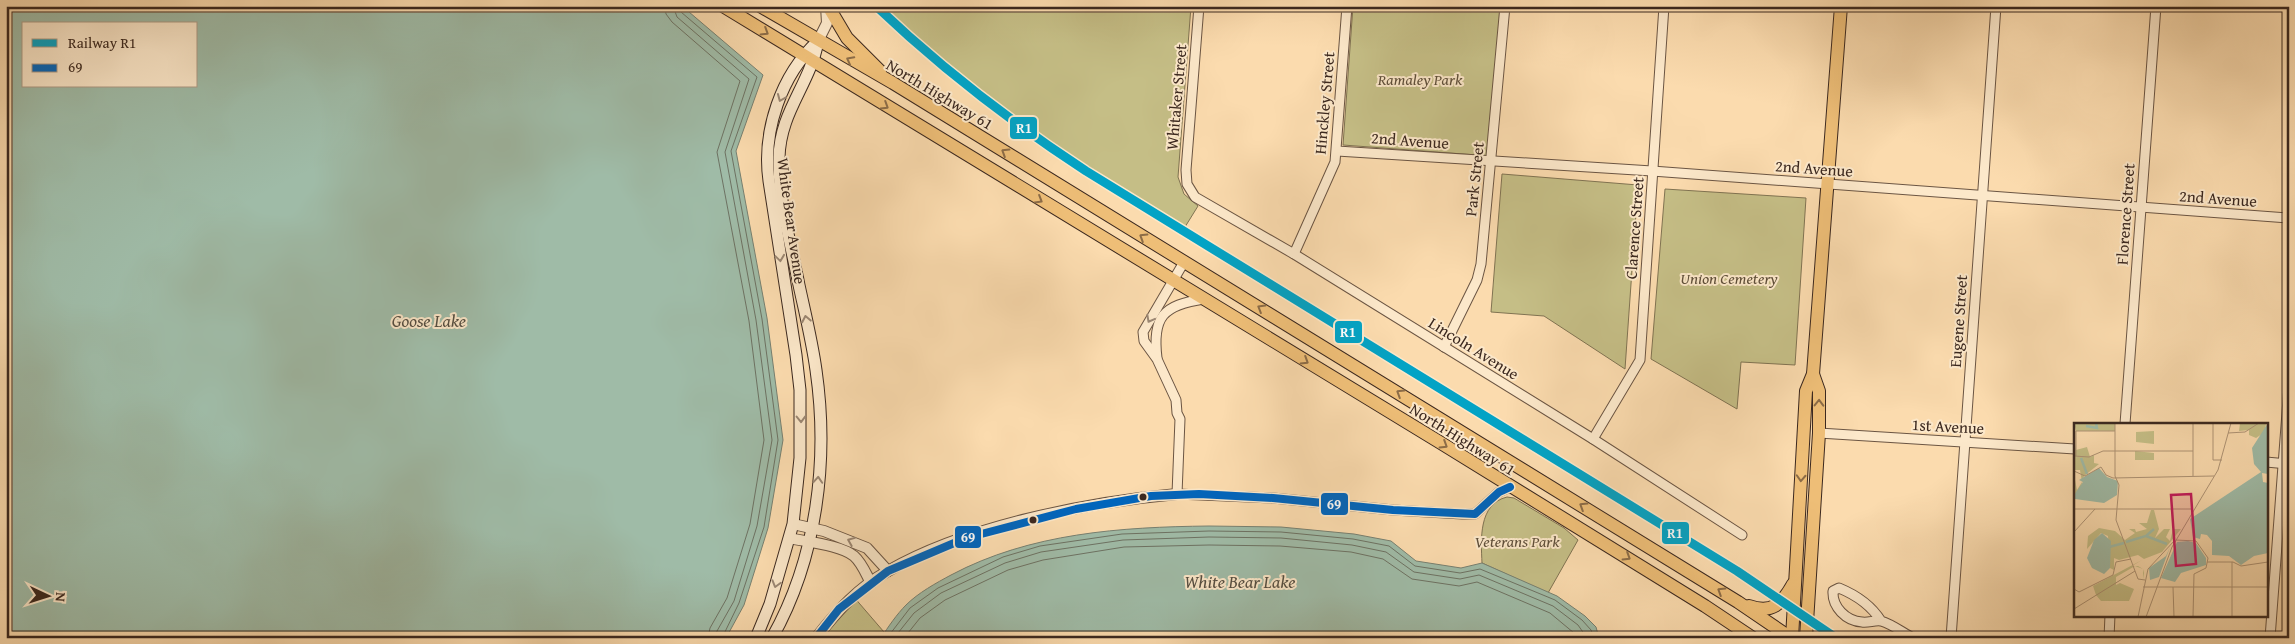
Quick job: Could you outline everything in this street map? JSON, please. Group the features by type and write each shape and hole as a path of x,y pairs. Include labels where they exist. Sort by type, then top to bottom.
{"main road":[{"name":"North Highway 61","path":"723,6 1698,601 1753,638"},
{"name":"North Highway 61","path":"760,6 893,83 1738,602 1792,638"},
{"path":"827,6 846,38 893,83"},
{"path":"1792,638 1806,391 1814,374 1841,6"},
{"name":"White Bear Avenue","path":"756,638 770,604 793,524 800,458 800,390 769,181 767,153 769,132 775,111 803,55 818,41"},
{"name":"White Bear Avenue","path":"772,638 799,575 809,542 813,528 818,483 820,418 816,370 790,239 779,158 786,118 814,62 818,41"},
{"path":"1806,638 1819,433 1820,391 1814,374"},
{"path":"1738,602 1757,608 1774,608 1783,601 1795,578"}],"street":[{"path":"818,41 828,24 827,6"},
{"name":"Whitaker Street","path":"1190,189 1186,170 1199,6"},
{"name":"Hinckley Street","path":"1294,254 1335,162 1347,6"},
{"name":"Park Street","path":"1444,347 1477,280 1481,264 1505,6"},
{"name":"Clarence Street","path":"1593,439 1640,360 1664,6"},
{"name":"Eugene Street","path":"1951,638 1996,6"},
{"name":"Florence Street","path":"2125,423 2156,6"},
{"name":"2nd Avenue","path":"1337,151 1652,171 2289,218"},
{"name":"Lincoln Avenue","path":"1190,189 1199,199 1294,254 1593,439 1742,535"},
{"path":"1177,494 1180,419 1177,413 1176,400 1157,359 1144,341 1143,332 1184,262"},
{"path":"1157,359 1155,330 1160,320 1176,306 1204,299"},
{"path":"2270,638 2286,464 2289,386"},
{"name":"1st Avenue","path":"1819,433 2074,449"},
{"path":"2268,462 2286,464"},
{"path":"816,638 839,609 870,583 888,571 966,538 1004,526 1076,509 1177,494 1475,514 1499,492 1510,487"},
{"path":"793,524 813,528 867,548 888,571"},
{"path":"789,538 837,549 854,556 864,568 870,583"},
{"path":"1881,621 1874,608 1849,592 1839,588 1833,591 1832,600 1842,613 1852,620 1862,622 1881,621 1913,638"},
{"path":"2109,638 2110,616"}],"green space":[{"path":"884,6 1191,6 1178,177 1184,194 1198,206 1185,227 1066,152 1028,125 954,69"},
{"name":"Ramaley Park","path":"1353,6 1502,6 1490,156 1343,145"},
{"name":"Union Cemetery","path":"1502,174 1638,185 1625,369 1544,316 1491,312"},
{"name":"Union Cemetery","path":"1665,189 1806,198 1795,365 1741,362 1737,409 1651,359"},
{"name":"Veterans Park","path":"1507,497 1514,498 1564,528 1578,540 1548,593 1482,563 1481,544 1486,515 1498,501"},
{"path":"853,596 884,632 881,638 816,638"}],"water":[{"name":"Goose Lake","path":"6,6 682,6 763,75 736,151 767,318 783,440 768,528 744,605 726,638 6,638"},
{"name":"White Bear Lake","path":"1209,526 1281,527 1354,534 1391,541 1416,561 1461,568 1482,563 1557,596 1585,616 1596,627 1599,638 881,638 903,609 922,592 951,575 981,561 1012,550 1044,541 1077,535 1143,528"}],"rail line":[{"name":"R1","path":"876,6 951,73 1031,133 1086,171 1737,571 1836,638"}],"transit line":[{"name":"69","path":"816,638 839,609 888,571 966,538 1076,509 1151,496 1199,494 1273,498 1393,510 1475,514 1499,492 1510,487"}]}
